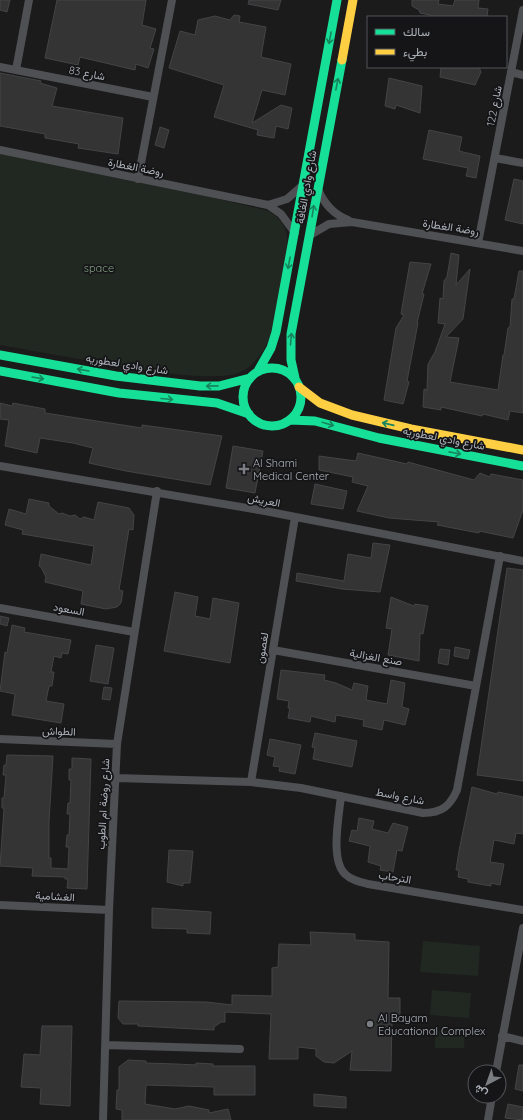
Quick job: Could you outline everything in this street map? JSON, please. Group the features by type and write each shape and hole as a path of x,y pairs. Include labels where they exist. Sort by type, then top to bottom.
{"street":[{"path":"16,70 29,0"},
{"path":"138,179 172,0"},
{"name":"شارع وادي الغافة","path":"258,371 271,348 276,332 337,0"},
{"name":"شارع وادي الغافة","path":"294,378 290,354 291,334 353,0"},
{"name":"شارع 122","path":"478,243 523,10"},
{"name":"شارع 83","path":"0,67 153,97"},
{"path":"511,72 523,75"},
{"name":"روضة الغطارة","path":"0,150 268,204 287,199 302,186"},
{"path":"495,158 523,163"},
{"name":"روضة الغطارة","path":"317,188 322,200 330,209 340,217 352,222 523,251"},
{"name":"روضة الغطارة","path":"268,204 281,214 295,233"},
{"name":"روضة الغطارة","path":"310,235 330,224 352,222"},
{"name":"شارع وادي لعطوريه","path":"0,355 116,376 200,386 219,386 250,378"},
{"path":"267,368 277,368 287,371 300,387 300,405 290,420 282,424 268,425 255,421 249,414 244,406 243,396 245,386 250,378 258,371 267,368"},
{"path":"0,371 119,393 217,404 232,407 249,414"},
{"name":"شارع وادي لعطوريه","path":"300,387 310,397 320,403 352,415 411,429 523,450"},
{"name":"شارع وادي لعطوريه","path":"290,420 315,421 379,438 523,466"},
{"name":"العريش","path":"0,466 157,491 523,560"},
{"name":"شارع روضة ام الطوب","path":"103,1120 109,910 117,744 157,491"},
{"name":"لغصون","path":"251,782 294,517"},
{"name":"شارع واسط","path":"116,778 251,782 301,788 423,813 443,810 452,802 458,790 500,556"},
{"name":"السعود","path":"0,608 134,632"},
{"name":"صنع الغزالية","path":"273,650 476,686"},
{"name":"الطواش","path":"0,739 117,744"},
{"name":"الترحاب","path":"341,796 336,854 339,865 345,874 356,881 523,910"},
{"name":"الغشامية","path":"0,905 109,910"},
{"path":"497,1064 523,928"},
{"path":"502,1036 523,1041"},
{"path":"106,1045 240,1048"},
{"path":"488,1120 491,1104"}],"green space":[{"name":"space","path":"0,153 146,181 268,211 277,217 283,224 286,231 287,248 274,325 270,337 259,357 241,372 219,376 195,376 134,368 0,345"},
{"path":"423,941 480,946 478,976 420,972"},
{"path":"432,990 471,993 469,1018 430,1015"},
{"path":"435,1031 465,1032 464,1048 435,1048"}],"building":[{"path":"0,0 10,0 7,12 0,10"},
{"path":"57,0 146,0 142,25 156,29 150,48 154,49 148,68 136,64 135,70 80,57 78,65 45,58"},
{"path":"249,0 281,0 278,10 248,4"},
{"path":"412,0 439,0 438,4 453,6 455,0 479,0 478,8 488,9 487,16 430,16 420,13 419,10 412,6"},
{"path":"234,15 240,16 239,22 266,27 261,57 291,64 285,95 262,90 252,123 281,105 292,108 288,129 276,126 274,138 257,135 258,130 214,117 224,85 169,68 180,31 195,35 198,20 215,16 230,20"},
{"path":"441,68 479,68 481,72 475,85 440,77"},
{"path":"0,73 41,81 40,83 57,88 52,106 123,118 118,154 78,148 79,144 45,138 45,134 0,126"},
{"path":"389,78 422,86 420,113 396,105 395,109 385,106"},
{"path":"160,127 169,130 164,148 155,145"},
{"path":"429,130 462,137 459,151 480,156 476,178 466,176 468,168 423,159"},
{"path":"514,179 523,181 523,224 505,220"},
{"path":"451,253 459,255 456,285 470,269 463,319 446,337 459,338 450,382 498,390 508,328 510,327 512,299 514,299 519,271 523,271 523,413 510,411 508,420 441,407 441,410 423,407 424,389 427,390 428,364 435,352 445,324 438,323 440,298 443,299 444,281 447,277"},
{"path":"410,262 431,264 422,294 424,294 417,323 407,381 409,382 403,404 384,400 396,328 404,315 401,314"},
{"path":"0,403 12,406 13,403 45,409 45,413 142,428 142,425 222,436 210,485 126,471 89,463 93,448 73,443 40,438 37,453 5,446 9,420 0,419"},
{"name":"Al Shami Medical Center","path":"233,446 263,451 255,493 226,488"},
{"path":"358,453 407,464 408,462 474,480 480,473 490,477 491,474 523,480 523,510 513,538 437,525 439,522 389,518 357,511 368,486 352,482 353,477 319,470 319,456 356,461"},
{"path":"315,484 347,491 343,509 311,504"},
{"path":"29,499 49,503 49,506 59,514 62,513 70,516 75,515 80,519 84,517 94,520 98,502 129,508 134,515 133,530 129,529 119,590 123,591 121,603 117,607 106,609 81,604 83,591 45,582 46,577 39,566 41,554 91,565 94,546 22,534 23,530 5,525 9,509 26,514"},
{"path":"373,543 390,545 380,592 342,589 296,581 297,573 344,581 348,554 371,558"},
{"path":"507,568 523,570 523,781 477,775"},
{"path":"175,592 198,597 195,616 210,619 213,598 239,603 230,663 164,651"},
{"path":"391,597 414,606 415,604 428,606 423,634 420,633 419,661 388,655 392,629 386,628"},
{"path":"0,616 9,618 7,626 0,624"},
{"path":"12,625 25,628 24,632 71,640 68,654 62,653 61,658 54,656 51,672 54,672 52,686 49,686 46,701 64,704 61,723 12,715 15,694 0,691 5,652 7,653"},
{"path":"96,645 114,648 108,684 90,681"},
{"path":"455,647 470,650 468,659 454,656"},
{"path":"440,649 450,650 448,665 438,663"},
{"path":"281,670 325,675 324,680 336,683 352,690 354,683 368,686 366,700 387,704 391,680 405,683 402,707 409,709 405,725 384,720 382,730 363,726 364,720 336,715 335,722 311,716 310,722 288,718 290,708 288,708 289,701 277,699"},
{"path":"104,687 112,688 110,700 102,699"},
{"path":"315,733 357,741 352,767 313,759 315,748 312,747"},
{"path":"270,739 301,745 295,774 279,771 280,767 273,766 275,757 267,755"},
{"path":"7,755 53,756 49,822 49,858 51,858 51,868 68,869 69,847 66,847 67,835 69,835 70,814 67,814 68,803 70,803 71,780 69,780 69,769 72,769 72,758 91,759 87,889 67,888 68,879 65,879 65,877 32,876 33,868 0,866 4,808 2,808 2,798 4,798 6,775 3,775"},
{"path":"472,787 497,794 498,792 523,797 523,834 516,833 514,844 494,840 490,862 504,864 500,885 491,883 491,886 468,882 468,879 458,877 459,870 456,870"},
{"path":"359,818 374,821 372,829 388,833 393,823 408,827 402,851 397,850 393,872 380,870 381,866 368,862 370,846 349,841 352,830 357,831"},
{"path":"169,850 193,851 190,883 183,883 183,886 167,882"},
{"path":"152,908 211,912 210,934 187,933 187,929 152,928"},
{"path":"310,932 355,934 355,940 389,942 388,998 400,998 400,1019 392,1019 391,1071 350,1070 352,1051 334,1063 324,1062 316,1056 316,1049 298,1047 298,1059 269,1059 271,1014 225,1012 225,1022 221,1022 214,1027 214,1030 138,1026 138,1024 123,1024 118,1018 119,1001 206,1002 232,1005 232,995 272,996 272,968 278,967 279,944 311,945"},
{"path":"42,1026 72,1026 70,1106 40,1104 41,1088 21,1087 24,1054 40,1055"},
{"path":"128,1060 146,1061 146,1063 196,1065 196,1063 213,1064 213,1066 255,1066 255,1095 214,1095 214,1087 146,1085 145,1104 175,1109 189,1106 209,1110 209,1113 228,1109 231,1120 122,1120 122,1110 116,1109 117,1090 119,1090 119,1067"},
{"path":"519,1065 523,1065 523,1091 515,1089"},
{"path":"314,1094 346,1097 346,1108 314,1106"},
{"path":"508,1104 523,1107 523,1120 505,1118"}],"traffic: fast":[{"path":"258,371 271,348 276,332 337,0"},
{"path":"295,378 291,360 291,334 342,60"},
{"path":"0,355 116,376 200,386 219,386 250,378"},
{"path":"272,368 283,370 296,381 299,386 301,397 299,408 288,421 283,424 272,426 261,424 248,413 245,408 243,397 245,386 256,373 261,370 272,368"},
{"path":"0,371 119,393 217,403 249,414"},
{"path":"290,420 315,421 379,438 523,466"}],"traffic: slow":[{"path":"342,60 353,0"},
{"path":"299,387 320,403 352,415 411,429 523,450"}],"place":[{"name":"Al Shami Medical Center","path":"244,469"},
{"name":"Al Bayam Educational Complex","path":"370,1024"}]}
